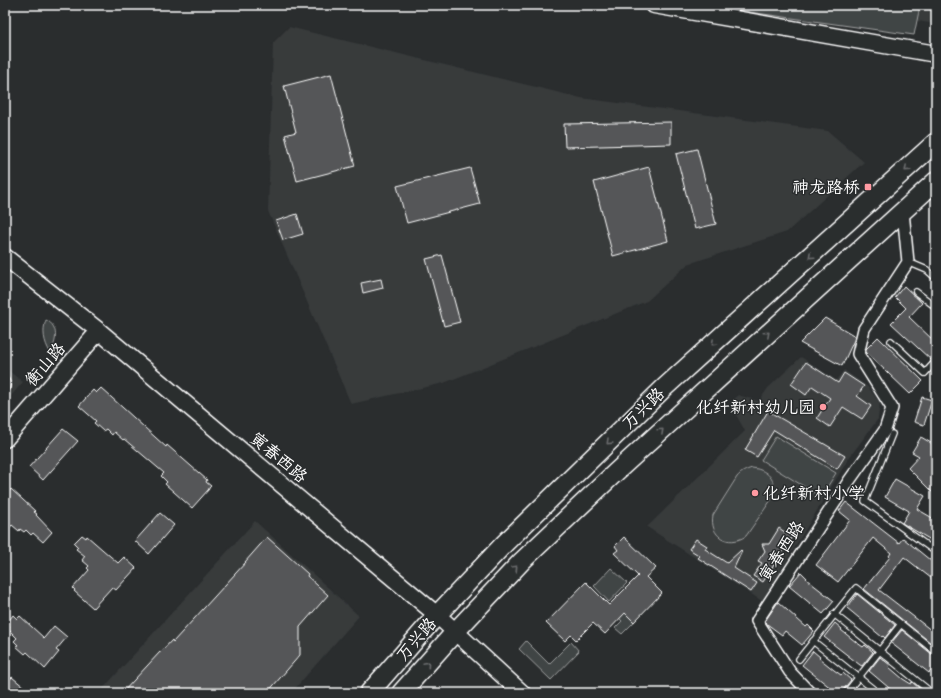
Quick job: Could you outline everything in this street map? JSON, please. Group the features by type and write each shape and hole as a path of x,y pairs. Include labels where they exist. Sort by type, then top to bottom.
{"main road":[{"name":"万兴路","path":"369,693 437,615 505,543 665,387 936,142"},
{"name":"万兴路","path":"401,693 455,632 522,561 605,483 936,181"}],"street":[{"path":"654,5 936,54"},
{"path":"903,212 908,262"},
{"name":"寅春西路","path":"5,258 99,331 437,615 522,693"},
{"name":"寅春西路","path":"810,693 790,672 757,621 849,481 885,430 892,408 858,354 864,329 908,262"},
{"name":"衡山路","path":"5,440 99,331"}],"lane":[{"path":"908,262 927,270 936,278"},
{"path":"916,292 936,308"},
{"path":"891,341 925,373 936,361"},
{"path":"5,379 8,384 5,390"},
{"path":"892,434 865,501 936,552"},
{"path":"799,659 856,588 936,652"},
{"path":"834,614 932,693"},
{"path":"846,693 901,624"},
{"path":"813,641 878,693"}],"shaded area":[{"path":"712,5 921,5 914,35 713,7"},
{"path":"817,5 936,5 936,24"},
{"path":"289,27 581,98 828,131 864,162 787,232 688,264 647,301 444,383 351,404 268,211 273,43"},
{"path":"46,320 53,326 56,334 54,344 50,352 44,336"},
{"name":"化纤新村小学","path":"801,357 836,380 844,370 868,387 880,403 878,419 849,458 762,601 647,527 745,431 730,404 738,395 759,401 768,388"},
{"path":"5,368 23,382 5,403"},
{"path":"776,436 836,473 821,497 761,460"},
{"path":"752,468 764,471 771,478 774,488 771,500 746,536 733,541 721,538 714,529 713,515 737,477 744,471"},
{"path":"255,521 359,616 291,693 99,693"},
{"path":"611,568 627,583 609,602 594,586"},
{"path":"617,605 634,622 622,634 615,628 622,621 612,611"},
{"path":"526,641 549,664 571,642 579,651 551,680 519,649"}],"building":[{"path":"331,74 355,166 297,181 285,135 296,132 284,86"},
{"path":"671,122 671,144 565,147 564,124"},
{"path":"697,149 716,224 695,229 676,154"},
{"path":"649,167 668,241 613,256 594,182"},
{"path":"470,168 480,204 407,223 397,186"},
{"path":"297,214 303,234 283,240 276,221"},
{"path":"442,255 460,322 444,326 426,259"},
{"path":"381,279 383,288 363,293 361,283"},
{"path":"904,286 922,303 909,317 936,343 936,355 931,360 891,323 906,308 895,297"},
{"path":"825,318 855,336 842,366 800,343"},
{"path":"878,337 923,381 910,394 866,352 866,349"},
{"path":"806,362 838,383 844,373 864,386 857,396 871,406 862,419 843,407 830,427 817,418 830,398 812,386 806,395 791,384"},
{"path":"101,388 166,447 167,445 207,480 206,482 211,486 192,508 165,484 167,482 161,476 164,473 114,432 112,435 106,429 103,431 94,423 96,421 79,406 93,390 96,393"},
{"path":"922,397 932,400 924,425 914,422"},
{"path":"768,411 845,456 837,469 774,430 757,457 745,450"},
{"path":"63,429 78,441 43,480 29,467"},
{"path":"921,437 936,446 936,496 908,468 919,456 912,452"},
{"path":"895,479 925,496 917,509 936,520 936,543 902,523 909,511 885,497"},
{"path":"11,489 35,511 34,512 37,514 36,515 52,532 43,542 33,533 31,535 26,530 24,532 20,529 19,531 12,525 5,533 5,496"},
{"path":"846,502 899,543 903,538 936,565 936,582 904,557 879,590 936,634 936,647 864,589 890,557 889,556 891,553 873,538 838,582 816,565 850,520 839,511"},
{"path":"160,513 174,525 149,554 135,541"},
{"path":"779,528 792,537 763,582 753,576 762,563 758,561 765,551 762,544 769,544"},
{"path":"82,535 86,538 87,536 118,563 124,557 136,568 116,590 112,587 93,608 74,591 75,590 73,588 89,570 87,568 89,566 82,560 85,556 76,549 78,547 74,543"},
{"path":"267,537 308,574 307,576 328,595 300,627 300,655 267,693 122,693 172,640 173,642"},
{"path":"624,537 656,568 646,577 662,593 634,622 625,613 605,634 593,623 576,640 571,635 565,641 546,623 586,582 609,605 638,576 614,553 618,550 615,546"},
{"path":"696,539 707,546 705,549 727,563 741,550 742,551 734,568 757,583 751,592 698,558 700,556 689,549"},
{"path":"801,572 807,578 806,579 834,601 823,614 789,586"},
{"path":"857,594 895,625 885,638 847,608"},
{"path":"778,602 806,627 808,625 814,631 802,645 785,631 782,635 765,621"},
{"path":"13,615 17,619 20,616 44,638 54,626 67,637 56,650 59,652 45,669 27,652 25,654 16,646 18,645 14,641 17,638 8,629 10,627 6,624"},
{"path":"835,623 856,642 863,647 865,645 873,652 862,666 824,637"},
{"path":"902,630 936,656 936,665 929,673 891,643"},
{"path":"813,651 834,670 841,675 843,673 851,680 842,693 837,693 802,665"},
{"path":"880,657 903,679 911,684 912,682 919,688 914,693 895,693 869,671"},
{"path":"12,677 31,693 5,693 5,685"}],"place":[{"name":"神龙路桥","path":"868,187"},
{"name":"化纤新村幼儿园","path":"823,407"},
{"name":"化纤新村小学","path":"755,493"}]}
